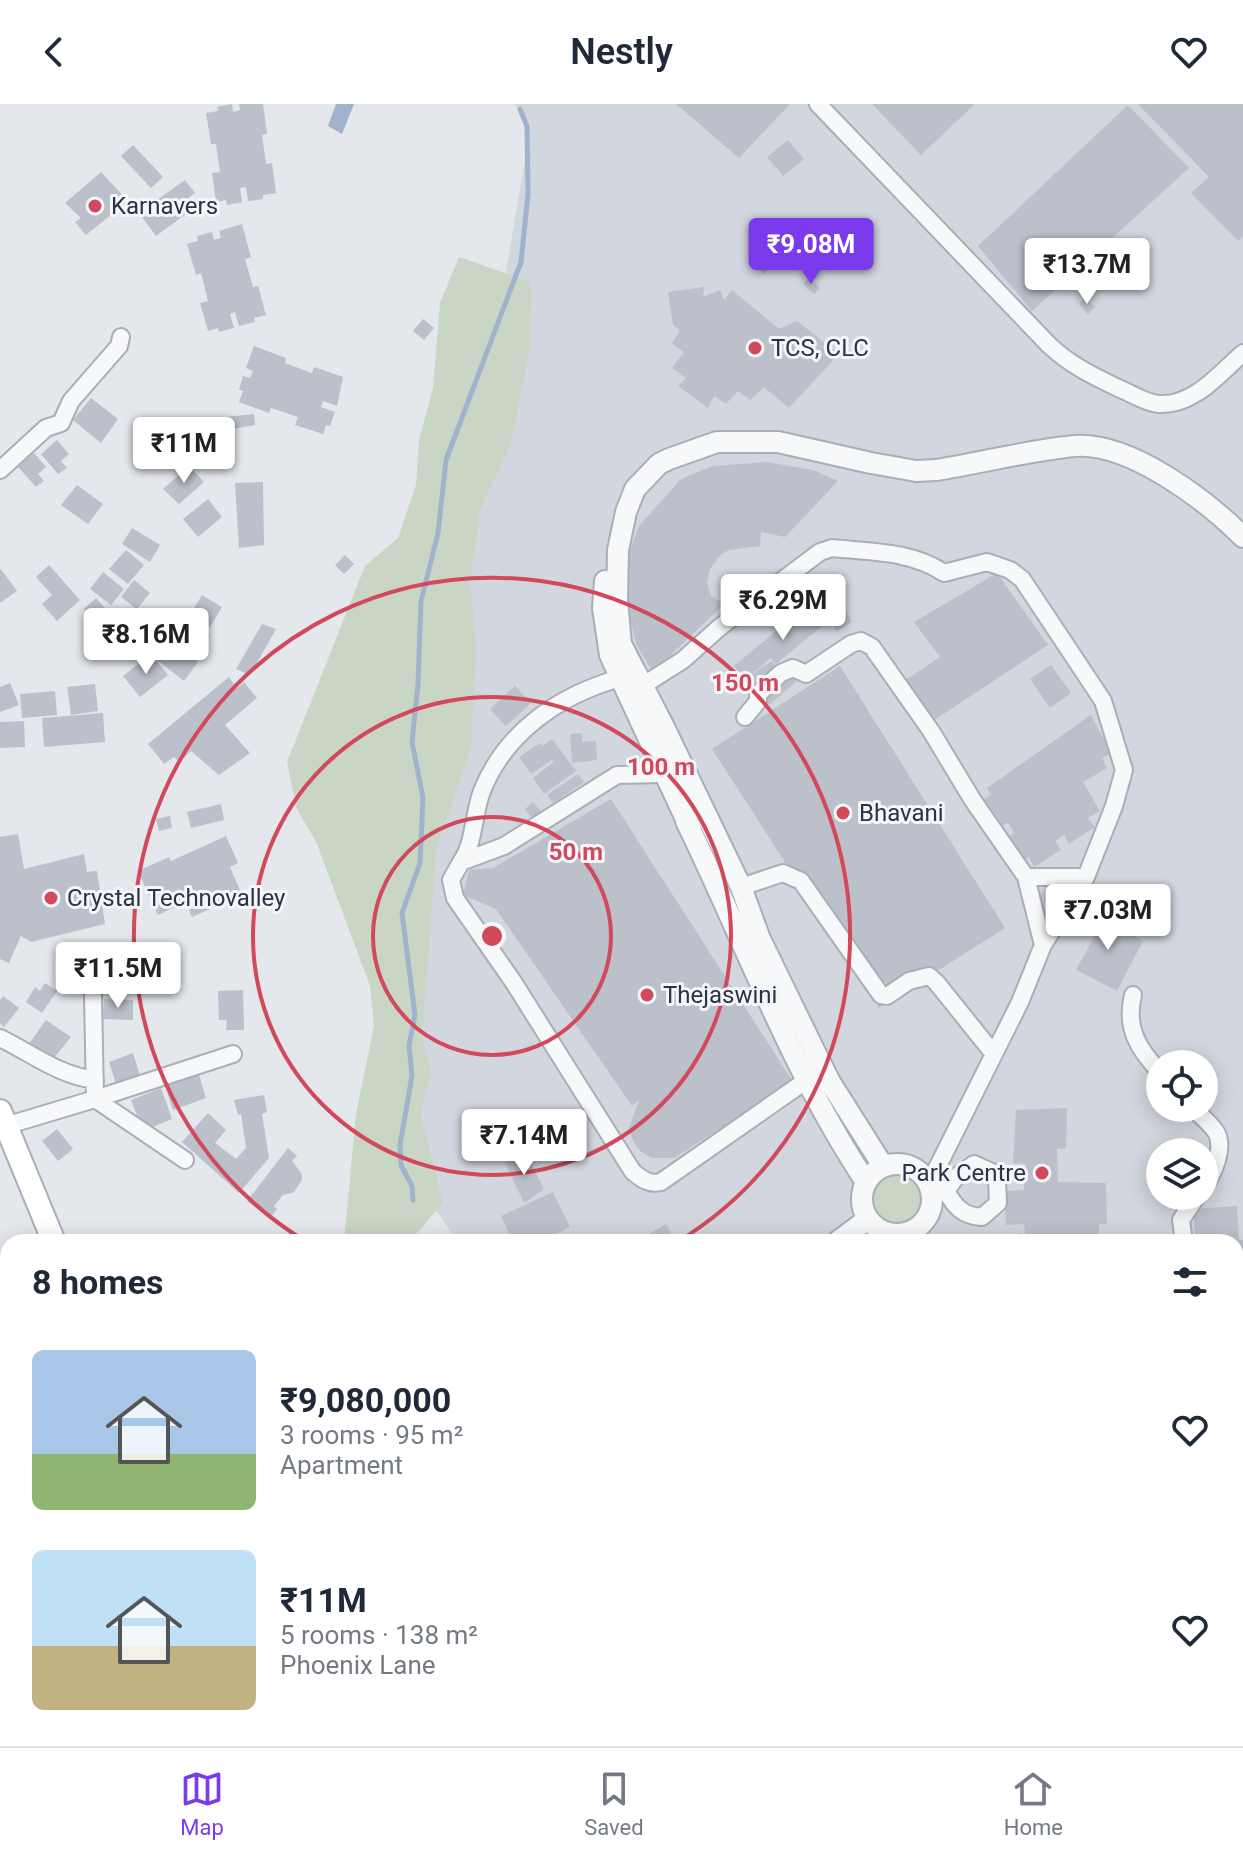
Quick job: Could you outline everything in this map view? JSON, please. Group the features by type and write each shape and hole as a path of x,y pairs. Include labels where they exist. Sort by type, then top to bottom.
{"main road":[{"path":"2,1118 51,1234"}],"street":[{"path":"818,104 1064,360 1150,402 1168,403 1202,390 1243,353"},
{"path":"0,470 46,428 61,423 71,401 119,346 121,337"},
{"path":"691,830 610,655 603,608 607,548 618,503 633,473 676,444 746,430 783,432 915,463 966,459 1078,435 1136,450 1174,470 1243,519"},
{"path":"883,1166 830,1082 760,939 741,887 621,644 617,600 618,550 626,512 635,489 659,464 689,450 717,442 778,442 916,471 1076,446 1107,449 1187,488 1243,537"},
{"path":"642,686 683,660 720,627 820,552 832,548 910,557 933,565 944,573 987,562 1010,570 1022,579 1037,600 1103,701 1124,770 1109,818 1086,877 1043,945 1020,1002 993,1053 927,1217 914,1234"},
{"path":"745,717 758,701 758,694 781,673 793,668 806,674 851,644 861,641 872,647 1026,877 1043,945"},
{"path":"610,655 769,1005 813,1093 866,1182"},
{"path":"620,678 575,695 546,711 519,732 482,791 467,852 451,880 455,898 507,972 633,1172 642,1179 652,1184 661,1182 804,1082 813,1093"},
{"path":"461,862 504,846 617,775 663,774"},
{"path":"741,887 783,873 794,876 814,898 881,995 887,996 909,981 929,976 993,1053"},
{"path":"1026,877 1086,877"},
{"path":"93,994 95,1099"},
{"path":"1133,995 1129,1017 1134,1036 1146,1058"},
{"path":"0,1038 47,1066 95,1080"},
{"path":"2,1118 95,1099 233,1054"},
{"path":"95,1099 185,1160"},
{"path":"1206,1122 1216,1133 1218,1148"},
{"path":"890,1234 874,1226 868,1219 862,1203 866,1182 883,1166 904,1164 918,1170 936,1189"},
{"path":"1183,1234 1181,1220 1188,1210"},
{"path":"847,1234 868,1219"}],"shaded area":[{"path":"515,104 1203,104 1243,150 1243,1234 452,1234 387,1140 443,645 529,136"}],"green space":[{"path":"459,257 531,282 530,346 511,443 480,510 470,581 476,649 471,749 436,849 422,1038 431,1074 420,1113 443,1203 416,1234 345,1234 356,1114 374,1026 370,986 317,844 296,807 287,762 365,566 398,538 416,485 419,440 433,388 440,303"},
{"path":"896,1170 916,1178 924,1198 916,1218 896,1226 876,1218 868,1198 876,1178"}],"water":[{"path":"336,104 354,104 342,134 328,126"}],"building":[{"path":"232,104 233,112 240,110 239,104 263,104 267,134 262,135 266,164 272,163 276,193 248,201 246,187 240,188 242,202 227,205 226,200 216,202 212,173 220,172 216,144 211,144 206,113"},
{"path":"676,104 790,104 739,158"},
{"path":"872,104 975,104 921,155"},
{"path":"1138,104 1243,104 1243,236 1238,241 1191,193 1209,177"},
{"path":"1128,105 1189,168 1032,311 978,246"},
{"path":"788,140 804,159 783,176 767,157"},
{"path":"133,145 163,177 151,188 121,156"},
{"name":"Karnavers","path":"101,172 128,201 86,235 75,222 81,218 65,203"},
{"path":"185,180 195,193 183,202 190,211 156,236 139,213"},
{"path":"242,224 251,257 245,259 253,287 258,286 266,315 239,326 235,312 230,314 234,328 208,331 200,303 208,301 201,273 196,275 187,244 198,241 197,236 212,232 214,240 221,238 219,231"},
{"path":"765,241 781,256 764,274 749,259"},
{"path":"809,277 820,288 814,294 803,284"},
{"name":"TCS, CLC","path":"704,287 703,297 720,290 724,300 732,290 779,329 797,321 839,354 789,408 764,387 750,400 738,391 726,404 714,396 708,408 678,386 686,378 672,368 684,352 672,344 680,330 673,325 668,292"},
{"path":"1085,298 1095,307 1088,314 1079,304"},
{"path":"423,319 434,328 424,340 413,331"},
{"path":"254,346 286,358 285,363 312,373 314,367 343,377 337,406 323,401 321,407 335,412 323,434 295,425 298,417 271,408 269,413 239,402 243,376 250,378 253,371 246,368"},
{"path":"91,398 118,419 101,443 73,420"},
{"path":"254,414 255,425 226,430 226,417"},
{"path":"57,440 69,454 61,461 67,468 58,474 41,454"},
{"path":"34,453 46,467 38,474 44,481 36,487 18,467"},
{"path":"766,462 813,470 838,481 785,537 761,532 760,546 721,554 710,569 707,582 711,596 724,604 653,672 637,646 625,601 626,561 639,526 681,479 712,466"},
{"path":"189,466 204,482 179,504 163,489"},
{"path":"263,482 264,545 239,548 235,483"},
{"path":"77,485 103,504 88,524 61,505"},
{"path":"208,499 222,517 198,537 183,519"},
{"path":"132,528 160,545 150,562 122,544"},
{"path":"126,550 144,565 128,584 109,569"},
{"path":"345,555 354,564 344,574 335,565"},
{"path":"49,565 80,600 57,621 42,604 52,595 36,577"},
{"path":"0,568 17,591 0,603"},
{"path":"103,572 124,589 111,605 90,589"},
{"path":"997,573 1048,645 933,721 904,681 940,657 914,622"},
{"path":"134,580 150,593 137,609 121,597"},
{"path":"202,595 222,607 210,627 190,615"},
{"path":"817,597 834,616 776,664 771,658 749,676 772,661 778,669 752,687 734,666"},
{"path":"96,598 118,623 105,634 84,609"},
{"path":"846,611 852,622 837,631 831,620"},
{"path":"182,612 210,637 195,653 167,629"},
{"path":"262,624 276,629 250,675 236,669"},
{"path":"172,641 198,662 184,681 157,660"},
{"path":"151,654 168,675 140,697 123,676"},
{"path":"1051,665 1071,693 1050,708 1030,679"},
{"name":"Bhavani","path":"840,666 1005,928 879,1008 712,749"},
{"path":"789,673 796,682 769,705 762,696"},
{"path":"229,677 237,688 244,682 257,698 225,725 250,753 219,775 191,751 179,762 174,757 164,764 148,744"},
{"path":"10,683 19,705 0,712 0,687"},
{"path":"95,684 98,711 71,715 67,687"},
{"path":"515,686 531,703 506,726 490,709"},
{"path":"55,691 57,715 22,718 20,694"},
{"path":"103,713 105,742 44,747 42,718"},
{"path":"1091,715 1111,753 1102,758 1107,768 1083,782 1100,811 1088,818 1095,827 1069,844 1064,835 1055,841 1061,850 1034,867 1029,857 1023,861 1008,838 1014,833 1008,822 1003,826 984,799 991,795 987,788"},
{"path":"24,721 25,747 0,748 0,722"},
{"path":"582,733 582,742 596,741 597,760 572,763 570,734"},
{"path":"552,739 576,771 544,794 533,778 554,762 552,760 531,774 519,757"},
{"path":"578,774 584,782 553,803 547,795"},
{"name":"Thejaswini","path":"611,799 793,1082 674,1158 652,1158 640,1151 629,1128 639,1100 632,1106 496,909 463,895 469,870 493,868"},
{"path":"533,802 542,813 533,820 525,809"},
{"path":"221,804 224,820 191,828 187,812"},
{"path":"170,816 172,828 159,831 156,819"},
{"name":"Crystal Technovalley","path":"18,834 24,869 84,854 87,872 97,871 105,924 31,942 21,936 9,963 0,959 0,837"},
{"path":"226,836 238,863 230,867 242,895 192,917 186,902 158,915 138,871 169,857 171,861"},
{"path":"1087,911 1143,941 1117,991 1076,970 1096,933 1079,924"},
{"path":"45,983 57,991 42,1013 26,1002 35,987 40,991"},
{"path":"243,990 244,1030 226,1030 227,1020 219,1020 218,991"},
{"path":"3,996 19,1008 4,1027 0,1023 0,1000"},
{"path":"104,999 133,1000 133,1020 103,1019"},
{"path":"46,1020 71,1037 50,1063 26,1048"},
{"path":"133,1053 142,1082 118,1090 109,1062"},
{"path":"198,1071 206,1098 173,1110 164,1083"},
{"path":"161,1088 172,1119 143,1131 131,1100"},
{"path":"264,1095 267,1112 262,1114 269,1158 239,1193 182,1142 208,1113 226,1130 215,1143 236,1159 246,1148 241,1114 238,1115 234,1100"},
{"name":"Park Centre","path":"1067,1108 1066,1148 1057,1149 1058,1182 1106,1183 1107,1224 1099,1224 1099,1234 1025,1234 1024,1224 1006,1225 1004,1191 1024,1190 1026,1164 1013,1163 1016,1110"},
{"path":"57,1129 73,1149 58,1161 42,1141"},
{"path":"288,1148 297,1156 292,1161 302,1174 302,1180 294,1192 283,1195 274,1206 277,1209 270,1218 247,1201"},
{"path":"525,1152 544,1189 524,1203 505,1163"},
{"path":"553,1192 570,1227 556,1234 509,1234 501,1216"},
{"path":"1237,1206 1239,1234 1195,1234 1193,1210"},
{"path":"666,1224 672,1234 649,1234"}],"waterway":[{"path":"413,1200 412,1186 401,1165 400,1145 412,1076 409,1045 415,1015 402,913 420,863 423,798 412,742 421,601 438,533 446,460 521,262 528,194 527,126 520,109"}],"place":[{"name":"Karnavers","path":"95,206"},
{"name":"TCS, CLC","path":"755,348"},
{"name":"Bhavani","path":"843,813"},
{"name":"Crystal Technovalley","path":"51,898"},
{"name":"Thejaswini","path":"647,995"},
{"name":"Park Centre","path":"1042,1173"}]}
